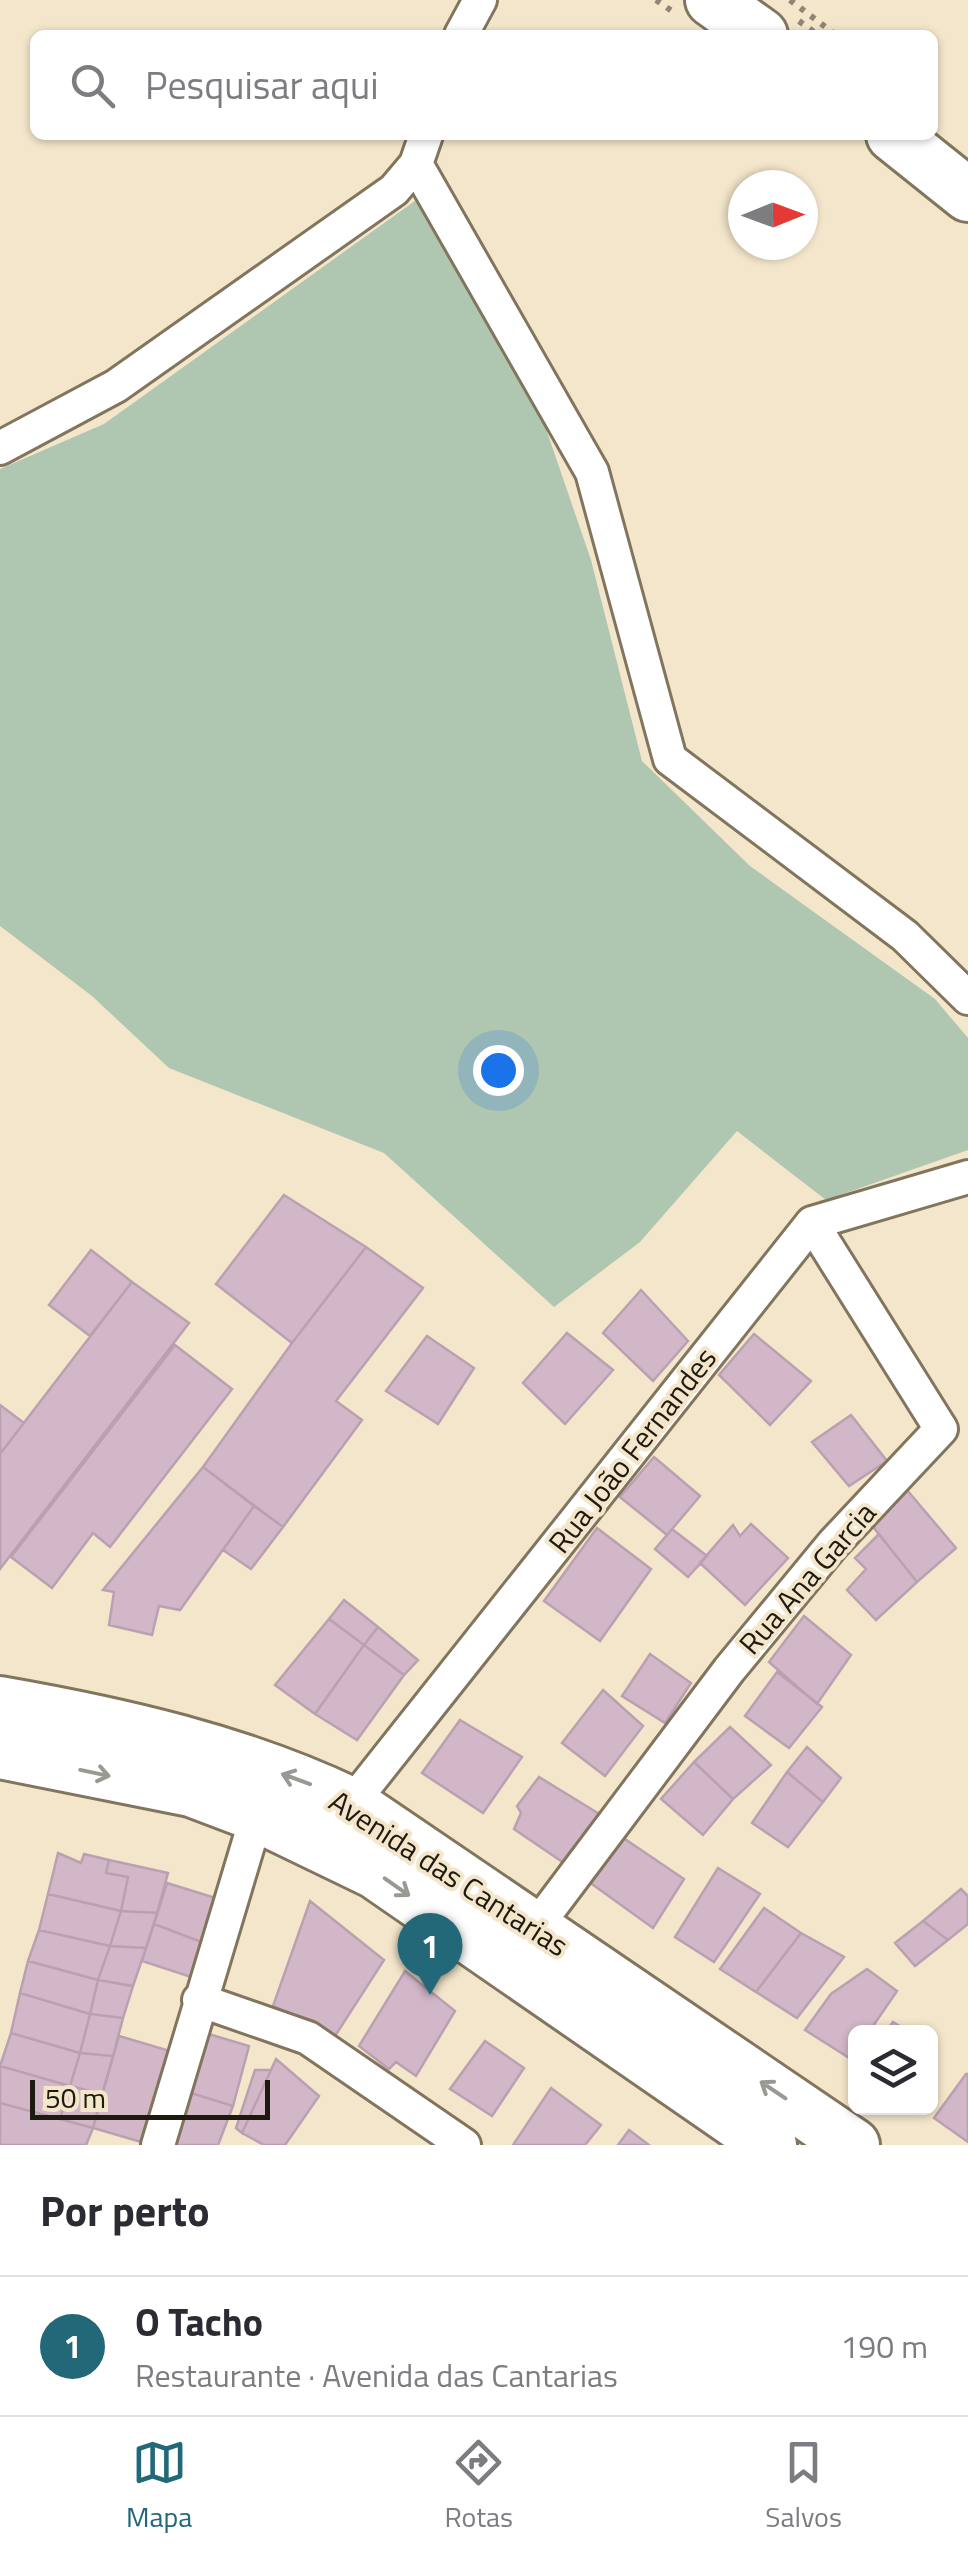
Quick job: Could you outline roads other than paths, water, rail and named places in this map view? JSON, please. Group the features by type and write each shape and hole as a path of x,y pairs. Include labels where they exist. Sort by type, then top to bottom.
{"main road":[{"path":"712,0 754,30"},
{"path":"750,0 789,30"},
{"path":"899,140 968,194"},
{"path":"932,140 968,168"},
{"name":"Avenida das Cantarias","path":"0,1703 196,1745 305,1782 351,1804 853,2145"},
{"name":"Avenida das Cantarias","path":"0,1752 191,1790 256,1815 375,1872 770,2145"}],"street":[{"path":"463,22 480,0"},
{"path":"0,448 116,386 394,190 421,150 592,472 670,759 906,936 968,998"},
{"path":"812,1223 968,1177"},
{"name":"Rua João Fernandes","path":"351,1804 812,1223"},
{"name":"Rua Ana Garcia","path":"536,1928 730,1670 833,1544 941,1429 812,1223"},
{"path":"158,2145 256,1815"},
{"path":"199,2000 308,2038 464,2145"}],"place":[{"name":"O Tacho","path":"430,1995"}]}
